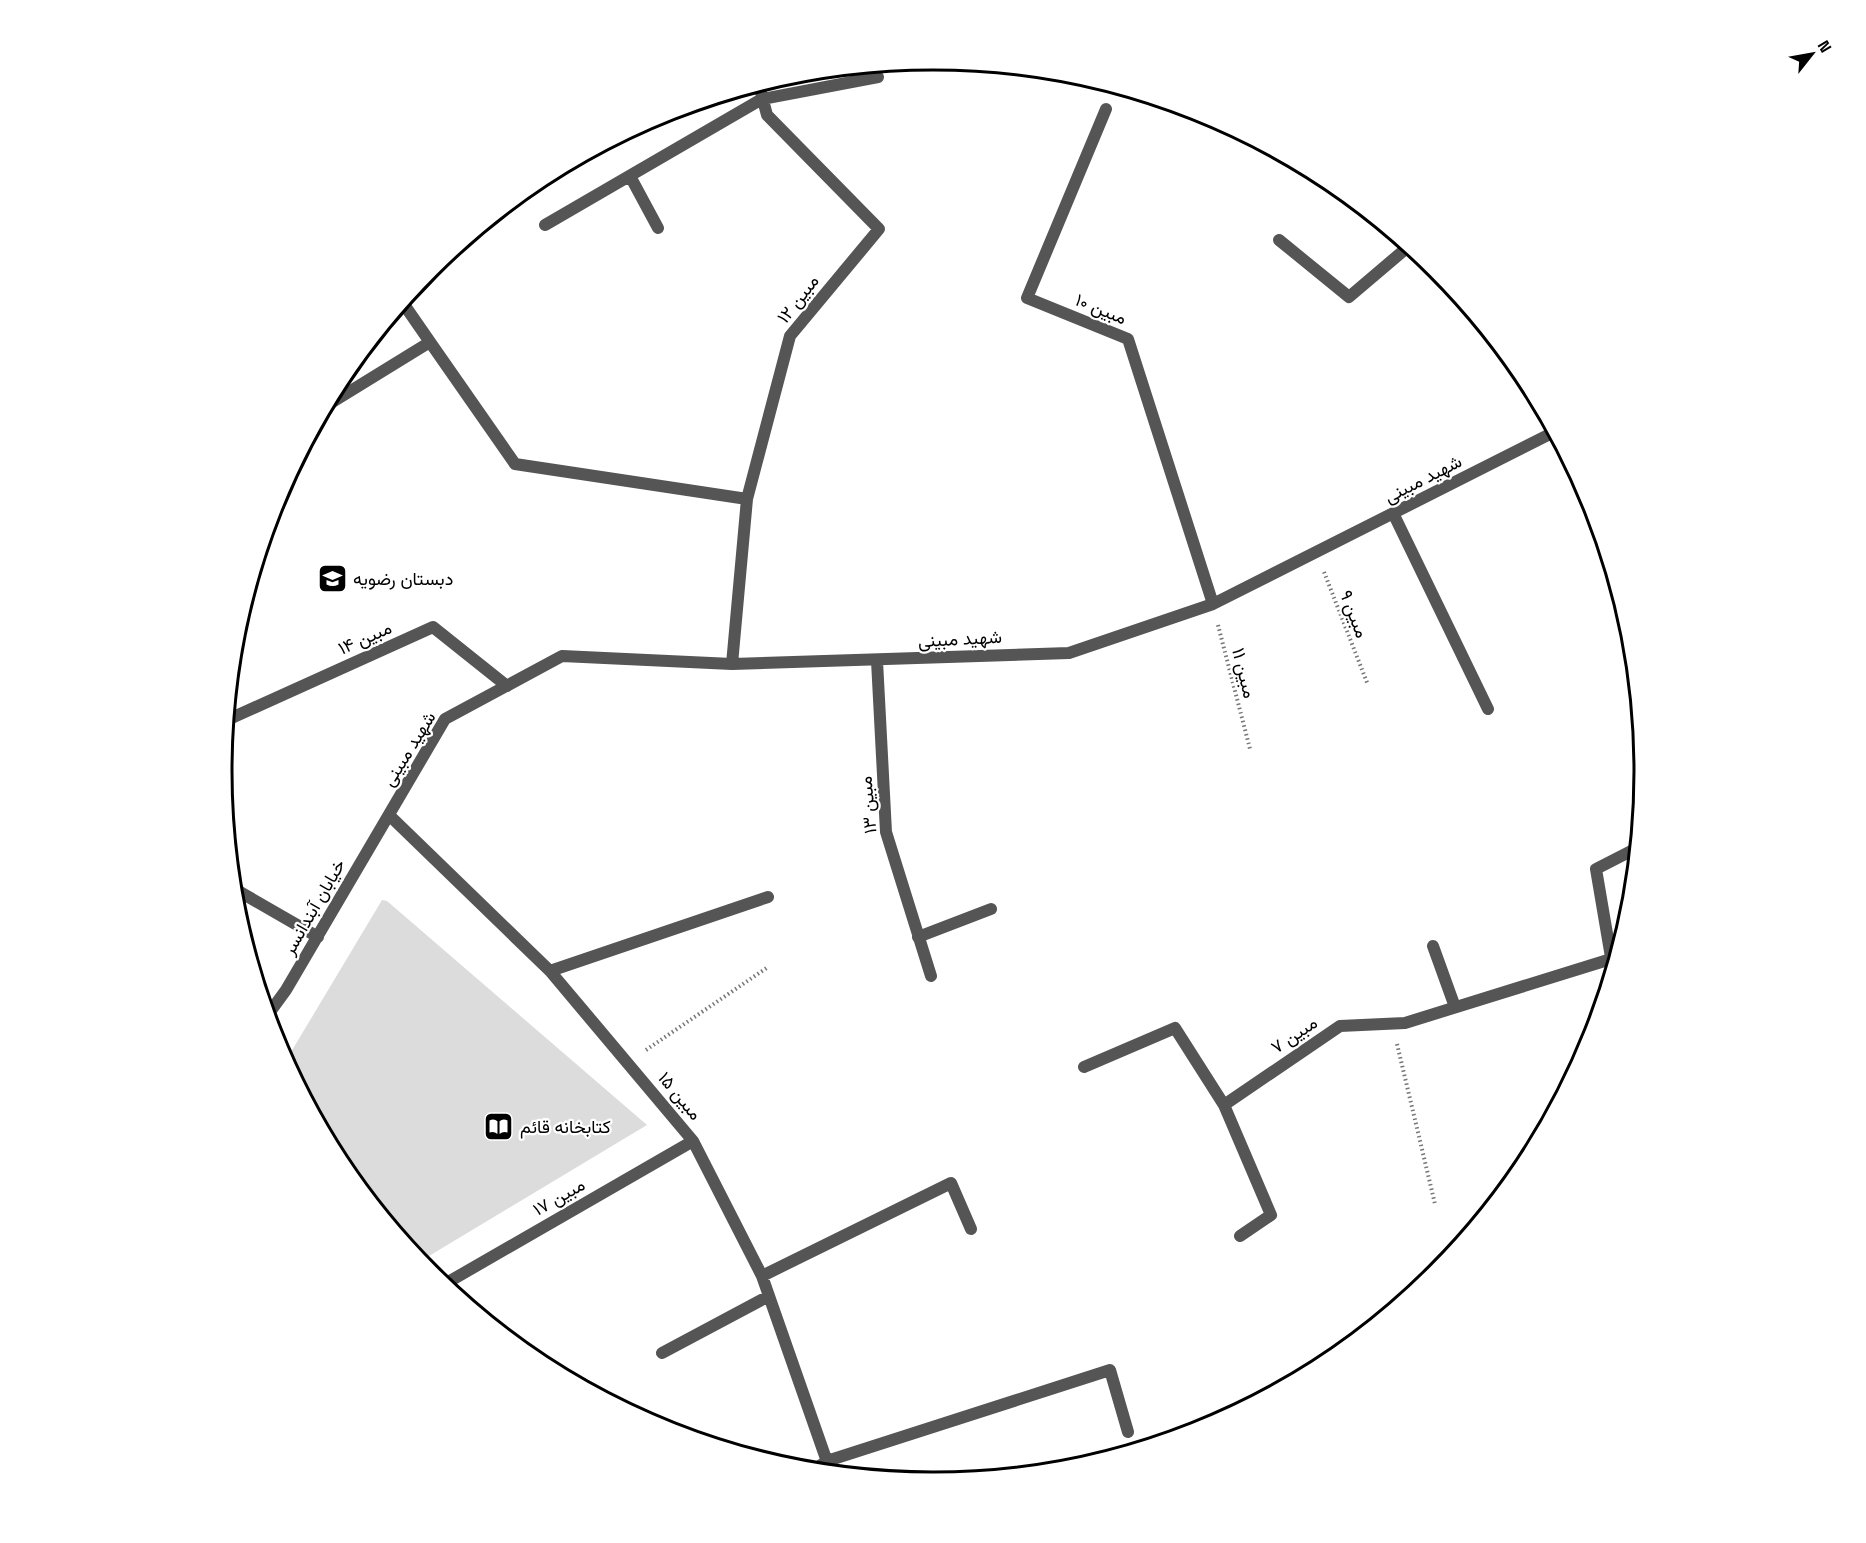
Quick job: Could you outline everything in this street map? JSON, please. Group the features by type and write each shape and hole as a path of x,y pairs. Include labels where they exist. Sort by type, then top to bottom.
{"street":[{"path":"545,225 762,99 878,76"},
{"name":"مبین ۱۲","path":"732,664 747,499 790,336 879,229 767,115 761,92"},
{"name":"مبین ۱۰","path":"1107,109 1027,298 1128,339 1213,604"},
{"path":"630,176 658,228"},
{"path":"1279,240 1349,297 1403,251"},
{"path":"407,308 515,464 747,499"},
{"path":"341,397 430,342"},
{"name":"شهید مبینی","path":"389,815 445,719 562,656 732,664 877,661 1069,652 1213,604 1394,515 1548,435"},
{"path":"1394,515 1488,710"},
{"name":"مبین ۱۴","path":"235,716 433,627 507,686"},
{"name":"مبین ۱۳","path":"877,661 886,832 931,976"},
{"name":"خیابان آبندانسر","path":"273,1008 318,937 389,815"},
{"name":"مبین ۱۵","path":"389,815 550,972 693,1141 762,1276 828,1465"},
{"path":"1610,953 1596,869 1629,852"},
{"path":"243,894 318,937"},
{"path":"550,972 768,897"},
{"path":"918,937 991,909"},
{"path":"1433,946 1455,1007"},
{"name":"مبین ۷","path":"1224,1105 1340,1026 1406,1023 1455,1007 1606,966"},
{"path":"1084,1067 1174,1028 1224,1105 1271,1215 1240,1236"},
{"name":"مبین ۱۷","path":"451,1280 693,1141"},
{"path":"762,1276 951,1183 971,1229"},
{"path":"662,1353 769,1296"},
{"path":"833,1465 1110,1370 1128,1432"}],"path":[{"name":"مبین ۹","path":"1316,552 1368,686"},
{"name":"مبین ۱۱","path":"1213,604 1250,749"},
{"path":"628,1063 768,967"},
{"path":"1392,1023 1435,1204"}],"shaded area":[{"path":"382,900 387,901 647,1125 428,1257 406,1234 350,1161 304,1082 291,1053"}],"place":[{"name":"دبستان رضویه","path":"332,579"},
{"name":"کتابخانه قائم","path":"499,1127"}]}
